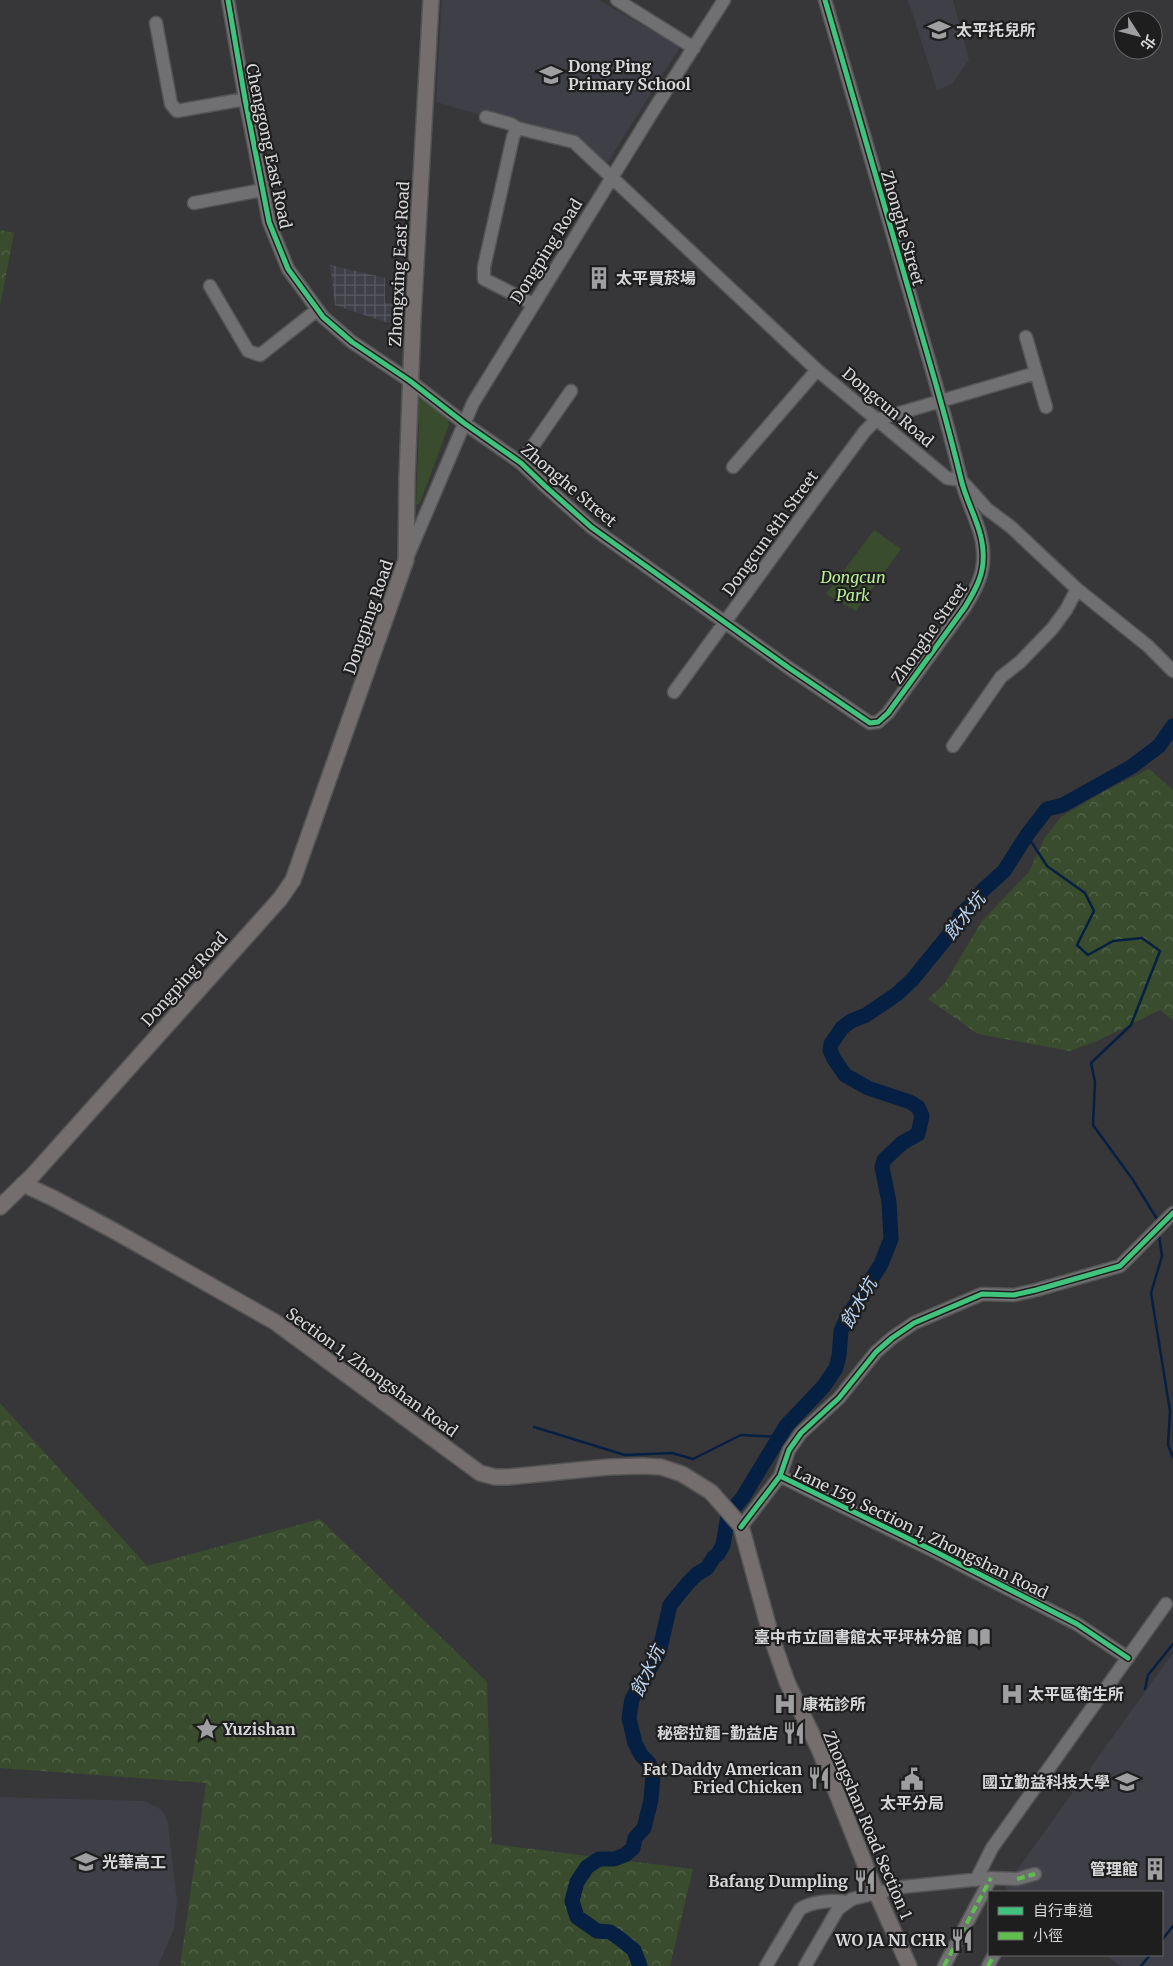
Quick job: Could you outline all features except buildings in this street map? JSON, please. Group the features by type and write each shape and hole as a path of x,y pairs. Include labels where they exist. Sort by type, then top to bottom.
{"main road":[{"name":"Zhongxing East Road","path":"406,560 410,381 431,0"},
{"name":"Dongping Road","path":"0,1207 23,1184 280,899 293,880 406,560"},
{"name":"Section 1, Zhongshan Road","path":"23,1184 118,1233 275,1322 480,1473 495,1477 508,1477 609,1467 652,1466 682,1474 711,1492 741,1526"},
{"name":"Zhongshan Road Section 1","path":"741,1526 764,1612 787,1682 820,1750 876,1892 909,1966"}],"street":[{"name":"Chenggong East Road","path":"228,0 262,190 269,222 284,262 317,310 352,342 410,381 464,423"},
{"path":"617,0 694,48"},
{"name":"Dongping Road","path":"406,560 473,403 724,0"},
{"name":"Zhonghe Street","path":"464,423 521,463 585,522 862,719 878,722 888,713 976,589 983,571 983,550 961,480 959,466 825,0"},
{"path":"156,23 171,104 177,111 245,99"},
{"name":"Dongcun Road","path":"486,118 574,142 613,176 817,370 947,478 961,480 987,508 1011,527 1077,589 1148,646 1173,671"},
{"path":"517,128 513,138 484,267 484,279 533,304"},
{"path":"194,203 262,190"},
{"path":"210,286 248,351 260,355 317,310"},
{"path":"1026,337 1046,407"},
{"path":"733,467 817,370"},
{"path":"876,420 1036,373"},
{"path":"521,463 571,391"},
{"name":"Dongcun 8th Street","path":"674,692 865,431 876,420"},
{"path":"953,746 1000,677 1020,662 1052,629 1066,610 1077,589"},
{"path":"741,1526 780,1476 789,1450 801,1433 839,1398 876,1352 914,1322 982,1294 1014,1295 1120,1266 1173,1213"},
{"name":"Lane 159, Section 1, Zhongshan Road","path":"780,1476 932,1550 1077,1624 1128,1658"},
{"path":"976,1880 992,1848 1166,1604"},
{"path":"805,1966 838,1909 847,1902 876,1892 902,1887 991,1878 1017,1879 1035,1874"},
{"path":"944,1966 991,1878"},
{"path":"766,1966 800,1909 808,1904 836,1901 847,1902"}],"shaded area":[{"name":"Dong Ping Primary School","path":"442,0 599,0 680,47 604,168 573,142 436,102"},
{"name":"太平托兒所","path":"908,0 953,0 969,60 952,84 937,90"},
{"path":"330,265 385,278 385,303 399,303 398,324 385,322 335,305"},
{"name":"國立勤益科技大學","path":"1173,1653 1173,1966 1121,1966 1106,1956 1163,1956 1163,1891 1009,1891 1004,1886 1017,1886 1017,1870"},
{"name":"光華高工","path":"0,1797 145,1801 160,1809 168,1823 177,1901 174,1929 158,1966 0,1966"}],"green space":[{"path":"0,230 14,233 0,306"},
{"path":"421,398 448,418 449,425 420,503 416,505 419,425 417,411"},
{"name":"Dongcun Park","path":"874,530 901,549 856,611 826,594"},
{"path":"1149,769 1173,790 1173,1020 1160,1010 1097,1041 1069,1051 978,1034 928,999 945,983 982,921 1029,872 1044,839 1061,817 1103,792"},
{"path":"0,1403 147,1566 320,1519 487,1682 492,1844 693,1869 670,1966 180,1966 206,1783 0,1768"}],"waterway":[{"name":"飲水坑","path":"640,1966 634,1950 619,1938 610,1932 597,1931 577,1917 572,1901 577,1882 587,1867 599,1859 614,1859 625,1855 633,1848 635,1838 644,1828 651,1800 653,1775 649,1763 641,1755 635,1743 629,1718 632,1699 659,1653 670,1605 688,1583 707,1568 718,1554 723,1545 728,1515 743,1497 786,1426 824,1386 836,1368 841,1331 847,1318 881,1264 891,1239 889,1202 882,1167 884,1160 902,1143 918,1134 922,1116 918,1107 910,1102 868,1088 845,1075 834,1059 830,1050 831,1044 842,1028 851,1021 866,1015 897,994 912,980 956,926 960,915 1004,871 1027,835 1047,809 1063,805 1131,767 1159,746 1173,726"},
{"path":"1027,835 1047,866 1085,893 1094,911 1077,945 1088,955 1113,941 1142,938 1160,951 1131,1025 1091,1063 1095,1082 1093,1125 1133,1180 1157,1219"},
{"path":"1159,1236 1162,1256 1151,1293 1170,1411 1168,1445 1173,1457"},
{"path":"534,1427 625,1455 672,1453 693,1459 741,1435 780,1437"},
{"path":"1145,1689 1148,1675 1173,1644"},
{"path":"1163,1939 1173,1926"},
{"path":"1141,1966 1149,1956"}],"marked path":[{"path":"1017,1879 1035,1874"},
{"path":"944,1966 991,1878"},
{"path":"988,1966 993,1956"}],"cycle path":[{"path":"228,0 269,222 288,269 323,317 352,342 410,381 464,423 521,463 591,527 789,668 870,723 878,722 888,713 965,607 981,574 983,551 980,533 963,488 935,381 825,0"},
{"path":"741,1527 780,1476 789,1450 801,1433 839,1398 876,1352 892,1338 914,1323 982,1294 1014,1295 1120,1266 1173,1213"},
{"path":"780,1476 932,1550 1077,1624 1128,1658"}],"place":[{"name":"太平托兒所","path":"939,30"},
{"name":"Dong Ping Primary School","path":"551,75"},
{"name":"太平買菸場","path":"599,278"},
{"name":"臺中市立圖書館太平坪林分館","path":"979,1637"},
{"name":"太平區衛生所","path":"1012,1694"},
{"name":"康祐診所","path":"785,1704"},
{"name":"Yuzishan","path":"207,1729"},
{"name":"秘密拉麵-勤益店","path":"794,1733"},
{"name":"Fat Daddy American Fried Chicken","path":"819,1778"},
{"name":"太平分局","path":"912,1779"},
{"name":"國立勤益科技大學","path":"1127,1782"},
{"name":"光華高工","path":"86,1862"},
{"name":"管理館","path":"1155,1869"},
{"name":"Bafang Dumpling","path":"865,1881"},
{"name":"WO JA NI CHR","path":"962,1940"}]}
